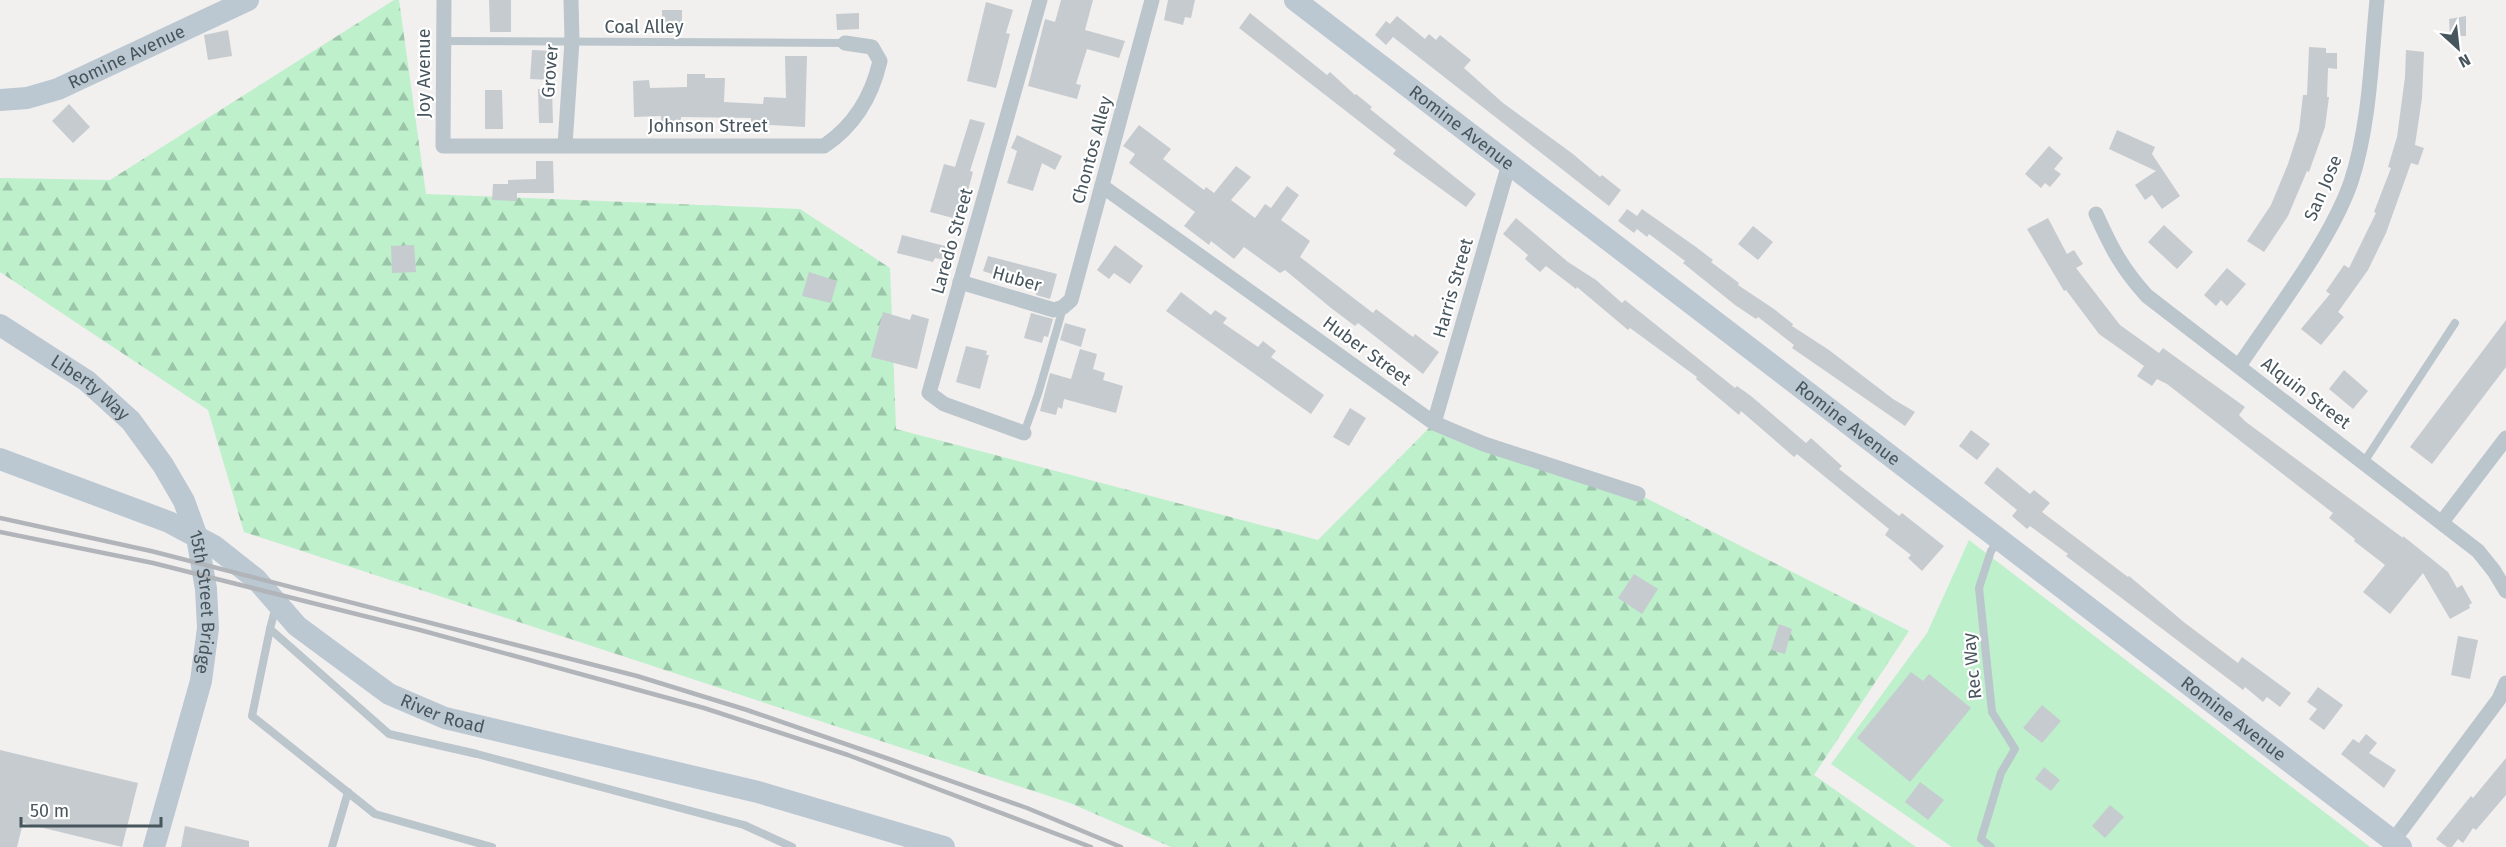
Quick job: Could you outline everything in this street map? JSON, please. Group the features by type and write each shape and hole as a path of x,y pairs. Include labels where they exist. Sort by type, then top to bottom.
{"street":[{"name":"Romine Avenue","path":"0,100 27,98 58,89 248,0"},
{"name":"Joy Avenue","path":"443,146 444,0"},
{"name":"Grover","path":"565,145 572,41 571,0"},
{"name":"Laredo Street","path":"1024,433 944,404 929,393 1040,0"},
{"name":"Chontos Alley","path":"1063,307 1071,300 1152,0"},
{"name":"Romine Avenue","path":"1295,0 2397,844"},
{"name":"San Jose","path":"2239,366 2316,251 2350,183 2366,112 2376,0"},
{"name":"Johnson Street","path":"443,146 824,146 843,133 859,111 876,77 880,61 872,47 845,43"},
{"name":"Harris Street","path":"1434,423 1509,164"},
{"name":"Huber Street","path":"1102,186 1434,423 1484,444 1638,494"},
{"name":"Alquin Street","path":"2096,214 2114,256 2147,296 2478,551 2506,591"},
{"name":"Huber","path":"960,282 1054,310 1063,307"},
{"name":"Liberty Way","path":"0,325 87,381 131,421 163,465"},
{"path":"2442,522 2506,438"},
{"name":"River Road","path":"0,459 169,522 214,546 256,579 297,626 389,694 445,718 758,792 944,847"},
{"name":"15th Street Bridge","path":"154,847 201,681 208,628 206,589 197,537 184,501 163,465"},
{"path":"2397,844 2499,699 2506,683"}],"lane":[{"name":"Coal Alley","path":"443,41 845,43"},
{"path":"1024,433 1038,394 1063,307"},
{"path":"2364,462 2455,323"},
{"name":"Rec Way","path":"1991,847 1981,839 2001,773 2015,749 1992,712 1979,588 1991,551 1999,539"},
{"path":"277,602 252,716 375,814 492,847"},
{"path":"270,628 389,734 477,754 744,825 792,847"},
{"path":"332,847 348,792"}],"green space":[{"path":"394,0 399,0 426,194 800,209 890,268 896,429 1318,540 1434,423 1638,494 1909,631 1814,775 1916,847 1171,847 1070,803 244,532 208,410 0,272 0,178 110,180"},
{"path":"1969,540 2370,847 1952,847 1831,764 1927,633"}],"building":[{"path":"489,0 511,0 511,32 490,32"},
{"path":"1061,0 1093,0 1085,30 1125,41 1119,58 1087,49 1076,84 1081,85 1077,99 1028,86 1045,19 1055,22"},
{"path":"1168,0 1195,0 1191,18 1185,17 1183,25 1164,20"},
{"path":"986,2 1013,10 1006,33 1010,34 996,88 967,81"},
{"path":"662,10 682,10 682,29 662,29"},
{"path":"859,13 859,29 837,30 836,14"},
{"path":"1250,13 1327,75 1330,72 1372,107 1370,109 1476,194 1466,207 1393,154 1396,150 1239,28"},
{"path":"1397,16 1425,39 1429,34 1436,40 1440,35 1471,60 1464,68 1503,103 1573,154 1600,177 1602,175 1621,190 1609,206 1393,37 1386,45 1375,35 1386,21 1390,24"},
{"path":"2466,16 2466,36 2450,36 2449,19"},
{"path":"228,30 232,56 208,60 204,35"},
{"path":"2309,47 2326,48 2326,53 2337,53 2337,69 2328,68 2327,97 2329,97 2325,127 2309,172 2307,171 2288,216 2264,252 2247,241 2271,205 2299,130 2303,95 2307,95"},
{"path":"532,50 553,51 551,80 530,79"},
{"path":"2406,50 2424,52 2422,98 2415,145 2424,148 2418,165 2411,163 2386,233 2368,270 2338,312 2344,317 2321,345 2301,329 2330,294 2326,291 2344,265 2349,268 2376,213 2374,212 2391,168 2388,167 2397,137"},
{"path":"785,56 807,56 805,127 751,124 751,118 681,117 681,122 661,122 661,116 634,117 633,81 649,80 650,88 687,87 687,74 705,74 705,78 725,78 724,102 763,104 764,97 786,98"},
{"path":"538,89 552,89 553,123 539,123"},
{"path":"485,90 502,90 503,129 485,129"},
{"path":"69,104 90,127 73,143 52,121"},
{"path":"970,119 985,123 970,171 973,172 967,194 965,194 959,215 954,213 953,218 930,212 944,164 955,167"},
{"path":"1139,125 1171,149 1163,159 1204,190 1206,187 1214,193 1236,166 1251,177 1231,200 1255,218 1265,204 1271,208 1287,186 1299,195 1281,220 1310,241 1300,257 1373,313 1376,309 1413,337 1415,334 1439,352 1423,374 1358,323 1355,326 1331,308 1285,270 1280,273 1244,247 1234,259 1211,241 1209,245 1184,226 1195,212 1129,163 1135,154 1123,146"},
{"path":"2117,130 2155,147 2152,154 2180,196 2162,209 2152,195 2145,200 2135,185 2156,171 2109,149"},
{"path":"1017,135 1062,156 1055,170 1042,163 1033,191 1007,183 1017,151 1011,148"},
{"path":"2049,146 2063,158 2054,169 2061,174 2050,187 2045,183 2041,188 2025,174"},
{"path":"536,161 553,161 554,193 517,193 517,201 492,200 493,184 508,184 508,180 536,179"},
{"path":"1627,209 1637,216 1642,209 1696,247 1713,260 1711,262 1739,283 1738,285 1774,309 1793,324 1792,326 1829,350 1893,399 1915,412 1905,426 1792,348 1794,345 1758,317 1756,319 1735,305 1683,263 1685,261 1649,234 1647,237 1637,229 1634,233 1618,221"},
{"path":"1516,218 1622,303 1625,300 1735,388 1737,386 1751,396 1806,443 1811,438 1842,466 1839,469 1899,516 1902,513 1944,546 1922,571 1908,558 1911,555 1885,535 1889,529 1797,454 1794,457 1741,411 1739,415 1696,379 1697,377 1630,328 1628,330 1577,287 1576,289 1546,266 1540,272 1525,259 1528,255 1503,234"},
{"path":"2048,218 2067,254 2074,250 2083,264 2076,268 2120,325 2159,353 2163,348 2245,407 2239,415 2246,422 2403,538 2403,536 2448,572 2457,588 2462,585 2472,603 2469,605 2470,608 2450,619 2423,573 2390,614 2363,592 2385,565 2329,518 2333,513 2167,384 2157,379 2152,386 2137,376 2144,366 2099,334 2066,290 2064,291 2027,229"},
{"path":"2164,225 2193,252 2177,269 2148,242"},
{"path":"1753,226 1773,242 1758,260 1738,244"},
{"path":"902,235 949,247 946,260 935,258 933,262 897,253"},
{"path":"414,245 416,272 392,273 391,246"},
{"path":"1115,245 1143,266 1130,284 1114,273 1109,279 1097,270"},
{"path":"988,256 1057,274 1050,299 1036,295 1037,291 991,278 992,274 983,271"},
{"path":"2227,268 2246,284 2227,306 2221,300 2216,306 2204,295"},
{"path":"809,272 837,281 831,303 802,296"},
{"path":"1181,292 1211,315 1215,310 1227,318 1223,323 1258,347 1263,341 1276,351 1271,357 1324,395 1311,414 1166,311"},
{"path":"883,312 910,320 912,314 929,319 917,369 871,357"},
{"path":"1031,313 1053,319 1048,337 1044,336 1042,343 1024,338"},
{"path":"2506,320 2506,367 2432,464 2410,447"},
{"path":"1065,323 1086,329 1081,347 1060,340"},
{"path":"966,346 987,351 986,355 989,355 980,389 956,382"},
{"path":"1080,349 1097,354 1093,369 1105,373 1103,380 1123,386 1116,413 1064,399 1062,409 1058,407 1056,415 1040,411 1050,373 1071,379"},
{"path":"2344,370 2368,391 2353,409 2329,389"},
{"path":"1350,408 1366,418 1349,446 1333,437"},
{"path":"1971,430 1990,444 1977,460 1959,446"},
{"path":"1997,467 2030,494 2034,490 2050,503 2042,512 2129,576 2185,623 2238,663 2242,657 2291,693 2280,707 2267,697 2263,702 2245,687 2243,690 2066,556 2068,554 2030,526 2027,529 2012,516 2017,510 1984,483"},
{"path":"1634,574 1658,589 1642,614 1618,598"},
{"path":"1779,624 1792,629 1785,654 1771,650"},
{"path":"2458,636 2478,640 2470,679 2451,675"},
{"path":"1911,672 1923,681 1929,674 1971,708 1910,782 1857,738"},
{"path":"2318,687 2343,705 2324,730 2309,719 2317,709 2307,702"},
{"path":"2042,705 2061,721 2042,743 2023,728"},
{"path":"2366,734 2377,743 2369,753 2396,770 2384,788 2341,754 2353,739 2359,743"},
{"path":"0,750 138,783 122,847 23,823 17,847 0,847"},
{"path":"2506,758 2506,795 2476,830 2473,828 2463,843 2458,839 2452,847 2447,847 2436,839 2471,796 2473,798"},
{"path":"2044,767 2060,780 2051,791 2035,779"},
{"path":"1920,782 1944,800 1928,820 1905,802"},
{"path":"2110,805 2124,817 2105,838 2092,826"},
{"path":"185,826 249,841 249,847 181,847"}],"railway":[{"path":"0,518 151,551 637,676 747,710 889,759 1027,808 1121,847"},
{"path":"0,532 153,563 420,630 704,708 848,755 1091,847"}]}
